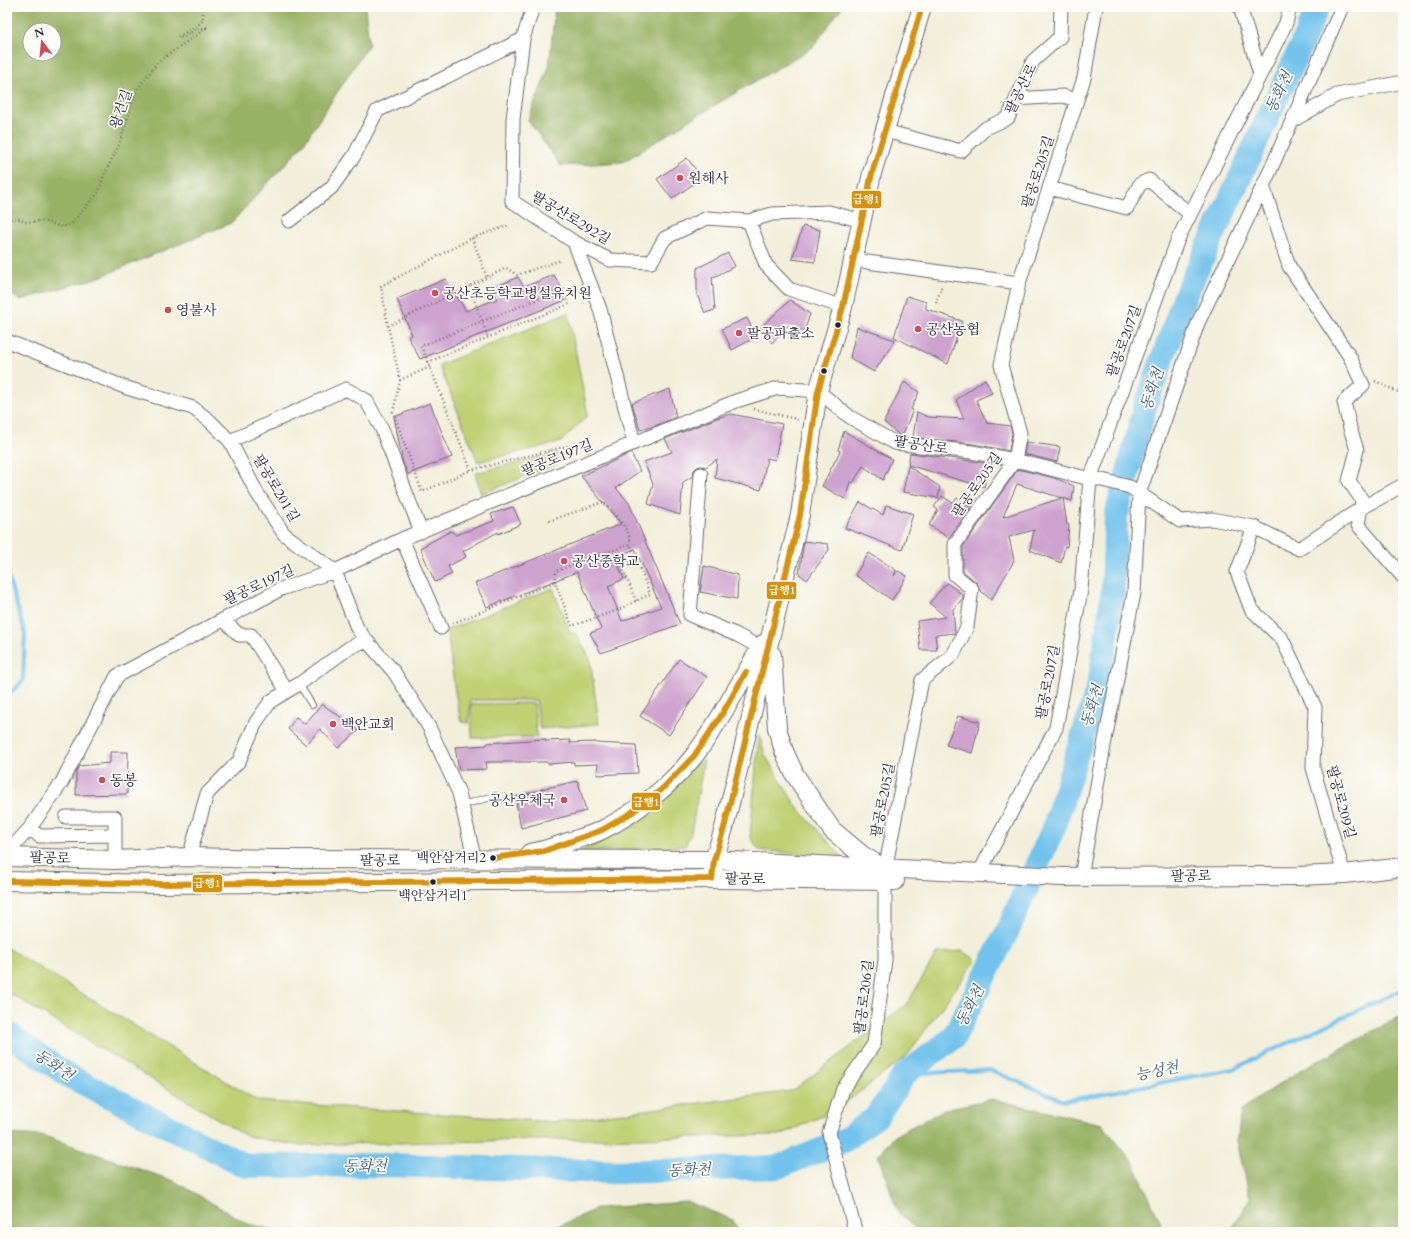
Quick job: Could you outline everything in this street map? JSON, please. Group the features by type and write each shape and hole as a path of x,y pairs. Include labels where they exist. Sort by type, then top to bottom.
{"main road":[{"path":"712,879 714,860 724,828 800,515 818,391 843,307 872,173 922,7"},
{"path":"475,861 544,851 602,830 631,813 661,790 694,756 721,716 749,666 771,632"},
{"path":"771,632 773,690 777,728 784,751 795,774 814,806 832,830 885,876"},
{"name":"팔공로","path":"7,857 115,860 189,857 283,860 714,860 885,876"},
{"name":"팔공로","path":"7,881 164,884 712,879 979,873 1081,878 1299,876 1344,874 1403,867"}],"street":[{"name":"팔공산로292길","path":"533,7 523,40 513,119 512,201 574,242 610,260 651,262 665,238 707,218 749,221 772,214 829,212 862,221"},
{"name":"팔공산로","path":"885,131 961,151 986,128 1008,118 1033,61 1060,37 1060,7"},
{"name":"팔공로205길","path":"885,876 922,680 953,655 967,627 972,589 955,575 956,544 1015,460 1020,433 1001,365 1019,283 1084,78 1096,7"},
{"path":"1240,7 1260,74"},
{"name":"팔공로207길","path":"979,873 1056,728 1081,590 1094,479 1178,239 1286,23 1290,7"},
{"path":"1081,878 1105,740 1134,593 1135,490 1198,323 1263,186 1342,7"},
{"path":"289,221 331,188 354,156 377,112 523,40"},
{"path":"1292,120 1337,95 1403,82"},
{"path":"1016,98 1063,96 1077,100"},
{"path":"1049,188 1127,208 1140,184 1149,180 1190,214"},
{"path":"1263,186 1289,266 1350,357 1363,385 1344,402 1357,450 1349,481 1362,500 1358,525 1403,577"},
{"path":"749,221 766,265 790,289 843,307"},
{"path":"574,242 600,308 634,443"},
{"path":"853,260 1019,283"},
{"name":"팔공로201길","path":"7,341 127,388 193,408 210,421 230,441 257,493 284,534 335,571"},
{"name":"팔공로197길","path":"7,853 30,828 62,782 117,676 281,589 335,571 402,539 736,401 778,388 818,391"},
{"path":"230,441 346,389 366,400 382,429 421,532"},
{"name":"팔공산로","path":"818,391 850,417 895,443 972,452 1015,460 1135,490"},
{"path":"701,474 690,615 737,635 761,648"},
{"path":"1135,490 1180,521 1212,519 1254,527 1299,549 1360,510 1403,485"},
{"name":"팔공로209길","path":"1254,527 1237,572 1251,609 1282,639 1315,707 1313,768 1344,874"},
{"path":"402,539 441,628"},
{"path":"335,571 357,628 394,672 429,727 459,792 475,861"},
{"path":"224,620 239,635 251,635 287,691"},
{"path":"189,857 207,794 239,761 256,722 271,701 299,684 349,648 366,640"},
{"path":"66,817 115,817 115,860"},
{"path":"30,828 39,836 114,835"},
{"name":"팔공로206길","path":"854,1232 855,1230 829,1133 843,1089 874,1044 885,960 885,876"}],"lane":[{"path":"299,684 312,705"},
{"path":"462,805 495,796"}],"path":[{"name":"왕건길","path":"7,217 10,219 21,219 24,222 44,221 62,227 70,224 98,193 104,175 119,145 137,89 158,62 208,27 197,30 182,38 178,36 198,25 203,20 203,7"},
{"path":"510,225 472,238 381,286 400,380 393,412 422,492 471,470 568,446"},
{"path":"472,238 487,277"},
{"path":"388,326 506,268 516,275 561,260"},
{"path":"936,303 940,287 949,274"},
{"path":"469,286 488,337"},
{"path":"471,470 421,346 568,286"},
{"path":"428,362 572,303"},
{"path":"400,380 430,367"},
{"path":"1357,372 1396,392 1403,393"},
{"path":"753,409 813,423"},
{"path":"549,521 603,502 623,525 650,594 618,610 572,626 555,582 556,571 630,544"},
{"path":"636,559 621,564 636,602"},
{"path":"441,628 555,582"}],"green space":[{"path":"7,7 365,7 369,44 302,146 231,223 97,278 21,300 7,293"},
{"path":"555,7 842,7 813,47 623,162 561,166 528,120 549,67"},
{"path":"568,313 588,415 561,442 478,462 439,365"},
{"path":"556,453 559,463 481,494 475,473"},
{"path":"553,588 570,633 577,634 590,659 599,724 540,729 536,700 470,700 469,723 461,722 455,692 447,630"},
{"path":"534,703 537,737 472,738 471,704"},
{"path":"759,733 765,755 796,806 843,858 759,850 750,837"},
{"path":"704,760 691,833 685,846 577,853 638,823 678,773"},
{"path":"7,948 258,1101 553,1122 792,1091 907,1004 937,953 963,951 976,960 906,1057 836,1110 780,1135 296,1145 246,1136 7,992"},
{"path":"1403,1015 1403,1232 1230,1232 1250,1198 1237,1142 1241,1110 1299,1071"},
{"path":"992,1099 1102,1124 1133,1162 1165,1232 919,1232 898,1212 878,1155 894,1136 945,1109"},
{"path":"7,1134 44,1136 174,1181 248,1224 284,1232 7,1232"},
{"path":"688,1202 733,1220 739,1232 547,1232 598,1208"}],"building":[{"name":"원해사","path":"687,158 702,178 672,199 657,179"},
{"path":"803,226 820,230 815,262 792,259"},
{"path":"728,253 735,266 712,278 715,310 705,313 697,295 697,268"},
{"path":"554,275 568,299 420,359 408,337 412,335 397,299 446,279 466,311 497,299 493,288 518,277 524,287"},
{"path":"907,296 926,302 926,309 962,321 948,364 894,337"},
{"path":"790,300 810,314 804,332 787,326 772,343 760,328"},
{"name":"팔공파출소","path":"747,318 756,337 732,350 722,329"},
{"path":"857,327 895,340 874,372 850,358"},
{"path":"985,379 992,393 976,400 987,423 1010,426 1012,433 1009,451 973,444 913,437 917,412 928,417 964,419 956,400"},
{"path":"904,382 919,392 911,409 913,410 902,436 884,422"},
{"path":"670,389 676,417 655,426 640,430 632,403"},
{"path":"430,403 452,457 408,474 403,463 394,417"},
{"path":"731,414 782,424 775,460 767,458 761,490 715,478 717,459 706,467 697,467 694,470 693,476 683,482 680,515 648,504 653,484 644,462 672,452 665,439 717,418"},
{"path":"844,431 892,459 883,480 863,466 853,483 850,482 845,499 822,486 840,451 838,450"},
{"path":"1026,442 1060,447 1057,462 1024,454"},
{"name":"공산중학교","path":"631,453 640,471 616,488 629,503 680,624 601,653 590,633 601,629 577,572 487,607 475,583 621,524 581,476","holes":["635,549 661,607 622,621 608,586 624,579 615,557"]},
{"path":"910,453 988,463 984,487 908,465"},
{"path":"908,466 940,487 938,498 903,492"},
{"path":"1018,469 1054,478 1074,486 1072,501 1063,498 1067,525 1069,525 1067,547 1065,546 1061,563 1030,550 1034,530 1009,537 1014,561 991,600 980,590 977,583 963,571 963,547","holes":["1017,484 1062,498 1003,517"]},
{"path":"942,496 953,503 957,498 971,507 949,538 929,525 938,510 934,507"},
{"path":"860,502 883,515 886,505 913,514 902,550 845,528"},
{"path":"513,507 521,524 498,534 498,532 463,551 466,557 448,566 452,574 435,582 420,548 451,531 456,535 494,521 491,514"},
{"path":"804,541 828,544 829,550 807,580 799,574"},
{"path":"869,553 896,570 894,576 898,571 907,576 892,600 855,575"},
{"path":"704,566 738,575 737,599 700,592"},
{"path":"947,583 963,595 963,598 953,609 955,633 935,635 937,650 920,650 917,621 946,617 929,603"},
{"path":"679,659 707,677 669,735 640,716"},
{"name":"백안교회","path":"322,704 359,730 338,748 320,729 306,745 288,729 296,717 305,724"},
{"path":"958,716 980,722 972,753 946,745"},
{"path":"545,739 545,741 570,740 570,743 596,742 636,745 638,773 597,775 598,764 574,765 574,762 548,764 547,762 486,762 487,769 459,770 455,747"},
{"name":"동봉","path":"110,752 128,752 127,794 76,795 76,772 79,766 110,763"},
{"path":"578,781 586,811 521,828 515,797 541,789"}],"waterway":[{"name":"동화천","path":"7,1033 67,1075 246,1166 388,1165 618,1172 778,1167 843,1141 877,1116 905,1074 954,1037 1008,930 1054,827 1100,681 1113,589 1116,516 1145,407 1185,296 1318,7"},
{"path":"7,573 25,633 23,681 7,696"},
{"name":"능성천","path":"905,1074 990,1070 1064,1101 1233,1069 1403,989"}],"transit line":[{"name":"급행1","path":"7,881 156,884 712,879 714,860 724,828 800,515 818,391 843,307 872,173 922,7"},
{"name":"급행1","path":"493,858 544,851 602,830 631,813 661,790 694,756 721,716 746,672"}],"place":[{"name":"원해사","path":"680,178"},
{"name":"공산초등학교병설유치원","path":"435,293"},
{"name":"영불사","path":"168,310"},
{"name":"공산농협","path":"918,329"},
{"name":"팔공파출소","path":"739,333"},
{"name":"공산중학교","path":"564,561"},
{"name":"백안교회","path":"333,724"},
{"name":"동봉","path":"102,780"},
{"name":"공산우체국","path":"564,800"},
{"name":"백안삼거리2","path":"493,858"},
{"name":"백안삼거리1","path":"433,882"}]}
